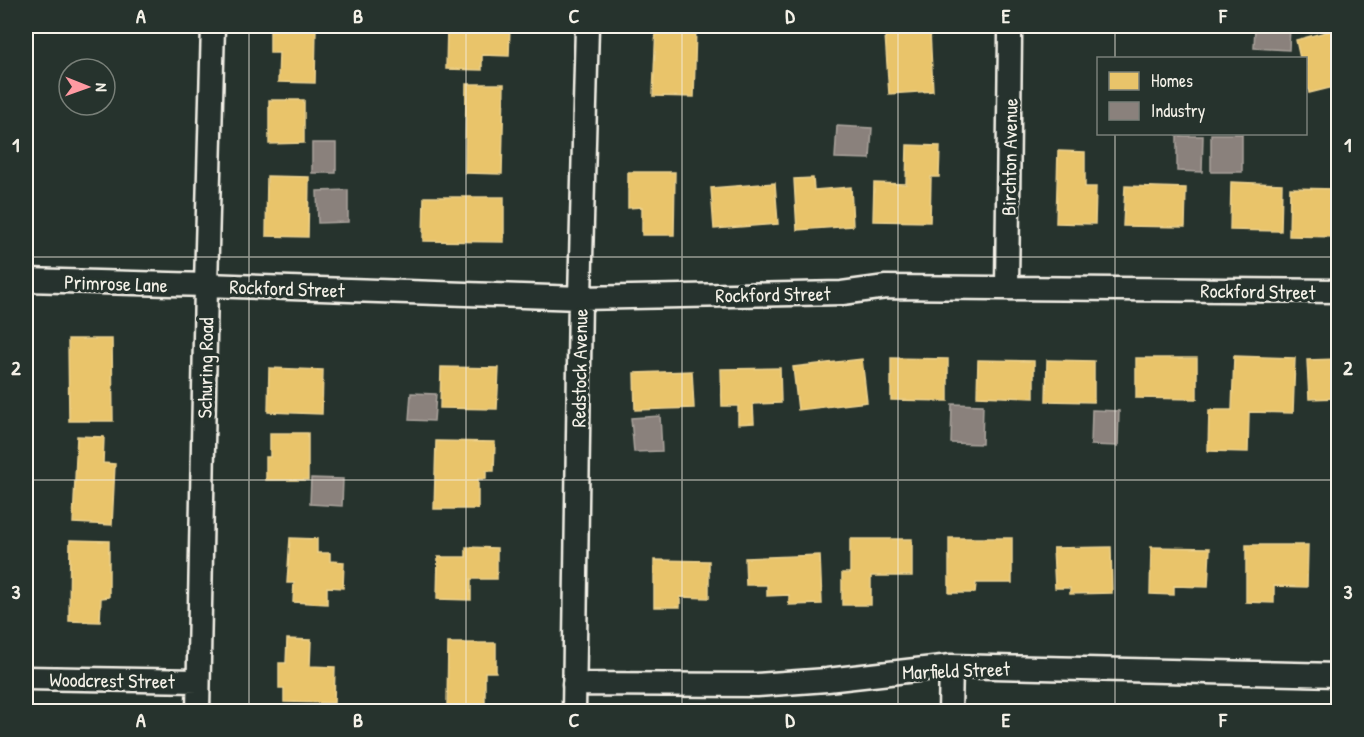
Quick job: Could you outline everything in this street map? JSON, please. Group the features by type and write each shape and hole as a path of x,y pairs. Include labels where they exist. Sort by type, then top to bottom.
{"street":[{"name":"Schuring Road","path":"198,711 213,26"},
{"name":"Redstock Avenue","path":"574,711 580,298 587,26"},
{"name":"Birchton Avenue","path":"1007,288 1009,26"},
{"name":"Primrose Lane","path":"26,280 206,285"},
{"name":"Rockford Street","path":"206,285 580,298 842,293 886,287 1338,291"},
{"name":"Marfield Street","path":"574,684 757,685 827,680 951,666 1338,675"},
{"path":"950,711 951,666"},
{"name":"Woodcrest Street","path":"26,678 198,681"}],"building: Homes":[{"path":"270,26 316,26 315,83 278,82 279,53 270,53"},
{"path":"447,26 510,26 509,56 482,55 482,70 446,69"},
{"path":"656,26 696,26 694,97 653,96"},
{"path":"1337,29 1338,86 1309,93 1307,57 1300,57 1296,40"},
{"path":"930,31 933,91 889,94 885,34"},
{"path":"466,84 504,84 502,174 465,173"},
{"path":"269,100 304,100 304,143 269,144"},
{"path":"907,145 940,146 939,177 931,177 930,222 873,221 874,183 906,184"},
{"path":"1058,151 1085,152 1085,187 1096,187 1095,224 1056,223"},
{"path":"1337,154 1338,237 1289,236 1290,188 1336,189"},
{"path":"628,172 675,172 674,235 642,235 642,207 628,208"},
{"path":"267,176 309,177 308,237 266,236"},
{"path":"813,178 814,190 851,187 853,226 797,230 794,179"},
{"path":"1231,182 1282,184 1281,231 1230,230"},
{"path":"775,183 778,224 714,229 711,188"},
{"path":"1125,186 1186,188 1185,227 1123,226"},
{"path":"424,197 504,197 504,242 423,241"},
{"path":"68,339 112,339 113,421 69,421"},
{"path":"1234,356 1295,358 1293,413 1249,412 1248,452 1208,451 1209,410 1232,410"},
{"path":"891,358 948,359 948,401 891,400"},
{"path":"1136,358 1197,358 1197,399 1136,398"},
{"path":"862,359 867,402 798,410 793,367"},
{"path":"1338,359 1338,398 1309,399 1307,360"},
{"path":"978,360 1034,361 1034,398 977,396"},
{"path":"1047,360 1094,361 1094,402 1046,401"},
{"path":"441,367 499,368 497,409 440,408"},
{"path":"269,368 323,370 322,414 268,412"},
{"path":"780,368 781,403 753,404 754,423 738,424 738,406 722,406 721,369"},
{"path":"692,371 694,408 635,410 634,373"},
{"path":"270,433 308,433 308,480 266,480 266,457 270,457"},
{"path":"77,436 104,437 103,463 115,464 112,525 73,523"},
{"path":"436,441 495,442 494,471 486,471 486,479 478,479 478,509 434,509"},
{"path":"290,538 317,539 317,553 330,553 330,561 344,562 343,588 327,587 327,604 293,602 294,583 287,583"},
{"path":"949,538 1012,538 1012,583 976,583 975,593 949,593"},
{"path":"850,539 912,539 912,576 871,576 871,605 842,605 842,573 850,573"},
{"path":"70,540 109,541 109,597 101,598 100,622 69,621"},
{"path":"1246,545 1308,545 1307,587 1274,586 1274,603 1246,602"},
{"path":"466,547 497,548 497,579 471,579 471,600 437,599 438,557 466,557"},
{"path":"1111,547 1112,593 1070,594 1070,588 1055,588 1053,548"},
{"path":"1151,547 1210,548 1208,587 1174,586 1174,595 1150,594"},
{"path":"820,555 822,604 789,605 789,595 767,596 767,585 746,585 745,558"},
{"path":"654,560 709,561 709,598 680,597 680,607 654,607"},
{"path":"287,639 311,640 310,666 335,667 334,703 284,702 284,688 279,688 279,663 286,663"},
{"path":"448,643 496,643 496,672 485,672 485,707 447,707"}],"building: Industry":[{"path":"1255,26 1290,26 1289,50 1254,48"},
{"path":"837,126 872,128 870,159 835,158"},
{"path":"1211,135 1242,135 1242,172 1211,172"},
{"path":"1177,136 1203,136 1202,172 1177,171"},
{"path":"312,143 336,143 336,173 312,173"},
{"path":"348,190 348,222 318,223 317,191"},
{"path":"411,393 436,394 434,421 409,420"},
{"path":"952,404 983,405 982,444 951,443"},
{"path":"1092,410 1119,411 1118,446 1091,445"},
{"path":"660,416 662,451 634,452 631,418"},
{"path":"311,478 343,479 342,506 310,504"}]}
